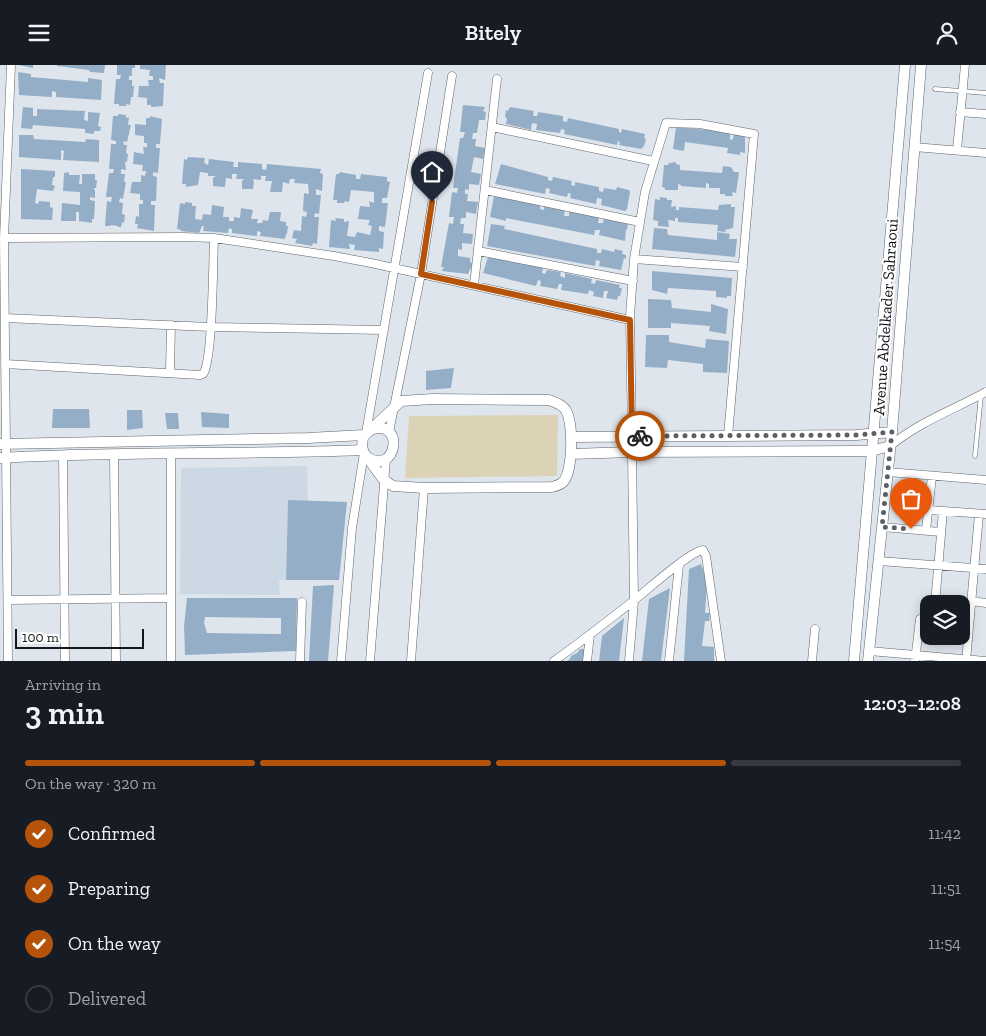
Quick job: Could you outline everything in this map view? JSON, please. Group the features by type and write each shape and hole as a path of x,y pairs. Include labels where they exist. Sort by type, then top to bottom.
{"street":[{"path":"8,661 8,599 3,457 5,318 3,203 11,65"},
{"name":"Avenue Abdelkader Sahraoui","path":"854,661 905,65"},
{"name":"Avenue Abdelkader Sahraoui","path":"868,656 892,432 921,65"},
{"path":"957,150 965,65"},
{"path":"341,661 352,528 364,453 362,442 367,432 428,73"},
{"path":"390,432 421,274 452,76"},
{"path":"474,285 497,79"},
{"path":"960,112 986,115"},
{"path":"632,436 630,320 634,259 645,192 666,123 700,125 754,134 728,436"},
{"path":"492,127 654,161"},
{"path":"914,147 986,153"},
{"path":"485,190 640,222"},
{"path":"4,238 214,238 334,256 395,268 630,320"},
{"path":"5,364 203,374 207,366 214,238"},
{"path":"478,251 633,281"},
{"path":"634,259 743,267"},
{"path":"5,318 210,327 384,330"},
{"path":"170,372 171,325"},
{"path":"571,454 871,451 890,446 904,435 935,417 983,394"},
{"path":"364,453 383,479 393,486 424,488 558,486 563,483 566,477 571,454 571,437 567,412 558,403 548,400 406,400 396,405 367,432"},
{"path":"3,444 299,439 367,432 380,428 390,432 393,436 394,447 386,459 383,479 370,661"},
{"path":"571,437 872,435 892,432 904,435"},
{"path":"3,457 307,452 364,453 376,460 386,459"},
{"path":"629,661 634,601 632,452"},
{"path":"171,453 171,661"},
{"path":"114,454 116,661"},
{"path":"63,455 66,661"},
{"path":"888,473 986,480"},
{"path":"926,530 932,476"},
{"path":"411,661 424,488"},
{"path":"929,510 982,514 970,608"},
{"path":"936,595 943,511"},
{"path":"882,527 941,532"},
{"path":"554,661 634,601 678,565 700,550 704,550 721,661"},
{"path":"878,561 986,569"},
{"path":"669,661 678,565"},
{"path":"8,599 171,598"},
{"path":"972,601 986,603"},
{"path":"300,661 302,602"},
{"path":"915,658 920,619"},
{"path":"812,661 814,629"},
{"path":"587,661 590,635"},
{"path":"966,645 966,660"},
{"path":"868,656 986,661"}],"lane":[{"path":"935,89 986,93"},
{"path":"975,456 983,394"}],"shaded area":[{"path":"558,415 557,476 405,478 409,416"},
{"path":"307,466 308,501 288,501 286,580 279,581 280,595 180,594 181,468"}],"building":[{"path":"19,65 33,65 33,68"},
{"path":"57,65 105,65 104,73"},
{"path":"117,65 135,65 135,68 132,68 132,76 129,76 129,80 132,80 132,86 134,86 130,105 119,106 119,104 114,104 116,79 120,79 121,75 117,75"},
{"path":"140,65 166,65 165,80 159,78 160,83 164,83 163,106 151,107 151,105 147,105 147,98 138,97 139,86 149,86 148,80 153,80 153,76 149,76 150,70 140,69"},
{"path":"18,72 31,74 31,77 88,82 88,78 102,80 101,100 56,97 56,92 52,91 52,97 19,95"},
{"path":"463,105 485,107 483,111 486,112 485,120 479,120 477,133 473,133 472,139 476,139 475,146 485,148 483,159 474,157 471,172 481,174 479,185 469,184 469,190 465,189 465,194 468,194 467,201 478,202 476,214 466,212 466,218 461,218 460,224 464,224 463,233 473,234 472,244 462,243 462,250 458,249 458,256 470,258 470,262 473,263 468,274 442,271 444,267 441,267 449,223 453,224 454,217 449,217 452,192 457,193 458,188 453,188 460,138 463,138 465,132 460,132"},
{"path":"23,107 33,108 33,116 37,116 37,109 85,111 84,120 88,121 88,112 100,113 98,126 101,127 100,131 94,131 94,134 85,133 85,129 33,125 32,129 21,128"},
{"path":"510,107 534,111 533,116 537,116 538,112 563,116 563,121 567,122 568,118 619,129 621,133 622,129 645,134 644,138 646,139 641,149 619,145 620,142 618,141 617,145 564,134 565,130 561,129 560,133 536,130 537,124 532,123 531,130 506,124 506,110 508,111"},
{"path":"118,114 126,115 126,118 129,117 128,125 131,125 127,142 123,141 124,145 127,145 126,153 128,154 127,162 125,162 126,170 121,169 121,174 125,174 124,182 126,182 123,199 120,198 119,202 123,203 122,214 125,215 124,223 122,222 121,227 105,226 107,201 111,202 112,197 106,197 109,173 113,173 114,169 109,169 111,144 116,144 116,141 111,140 113,116 118,116"},
{"path":"150,116 162,119 160,144 156,144 156,148 160,148 158,173 153,172 153,176 157,177 156,201 151,201 151,205 155,205 154,231 137,228 138,224 135,224 136,216 139,217 139,204 143,204 143,200 140,200 140,194 130,193 132,182 141,182 141,175 145,176 146,171 142,171 143,165 133,164 134,152 144,154 143,147 147,147 147,143 144,143 144,136 135,135 135,124 146,125 146,118 150,118"},
{"path":"676,127 730,132 730,140 733,139 734,133 745,134 745,153 740,152 740,155 727,153 728,148 685,142 684,151 673,149"},
{"path":"19,135 33,135 34,139 85,142 86,139 99,140 99,162 63,160 64,151 61,150 61,160 19,157"},
{"path":"188,157 205,158 204,163 208,165 209,159 234,162 233,167 238,167 238,162 262,164 262,169 266,170 267,164 321,169 320,173 323,174 322,191 316,189 316,195 321,195 319,214 315,213 314,217 319,217 317,244 313,243 312,246 295,243 297,239 292,238 294,230 301,231 302,216 306,217 307,212 303,211 304,193 309,194 308,184 294,183 295,179 290,179 289,184 283,182 282,192 270,192 272,181 265,181 266,176 261,176 261,180 253,179 253,189 242,189 242,181 244,179 236,179 237,174 232,174 232,179 226,178 225,187 213,186 213,178 216,176 208,176 208,173 200,172 198,185 186,187 186,184 182,184 184,159 187,160"},
{"path":"676,162 676,164 680,165 680,170 722,173 723,166 731,167 734,172 739,172 736,193 732,192 733,196 725,196 725,194 720,194 720,188 709,188 709,184 706,183 706,188 681,186 678,184 678,190 665,190 662,187 664,165"},
{"path":"501,164 548,177 548,180 552,181 553,177 572,181 571,185 575,186 575,182 599,187 599,191 603,192 604,188 616,190 617,187 629,190 627,209 625,211 601,205 602,199 597,198 596,204 570,198 571,194 568,193 567,197 549,193 550,189 546,188 545,194 495,184"},
{"path":"21,169 55,171 52,185 55,186 53,191 37,189 35,203 38,204 39,201 50,202 50,207 53,208 52,220 21,219"},
{"path":"69,172 69,175 80,175 79,184 82,184 82,174 95,174 95,180 97,180 96,188 94,188 95,198 90,197 90,200 95,201 92,223 79,221 79,212 76,212 76,221 61,221 62,203 80,205 80,192 63,191 64,173"},
{"path":"340,172 356,175 356,179 360,179 361,174 387,177 387,181 390,182 387,198 382,198 382,203 388,203 385,227 379,226 379,231 384,232 383,249 379,248 379,252 354,250 355,245 349,244 350,249 329,247 331,220 336,221 335,218 344,219 344,222 349,221 347,236 355,237 357,232 370,235 372,226 368,225 370,220 358,219 360,206 370,207 369,201 374,203 374,192 351,190 349,202 337,203 337,200 333,200 336,174"},
{"path":"494,196 540,205 540,209 544,210 544,206 565,210 564,216 569,216 569,211 599,217 598,223 603,223 604,218 628,224 625,241 599,235 600,230 595,230 594,235 506,218 506,221 490,217"},
{"path":"660,197 672,200 671,207 676,206 676,210 679,210 679,207 718,210 719,205 731,204 731,207 735,207 733,228 725,230 726,232 717,231 718,225 678,222 678,218 675,218 675,221 668,220 669,227 658,226 658,221 653,220 655,199 660,200"},
{"path":"185,202 196,206 195,219 202,220 203,214 211,215 212,205 224,207 223,217 229,217 229,221 234,221 234,217 240,218 241,208 253,210 251,219 258,219 257,223 262,223 263,220 268,221 270,212 281,212 280,221 286,222 286,226 288,226 287,234 285,239 260,236 261,232 257,231 257,236 232,233 232,229 229,228 228,233 203,231 204,226 202,226 199,233 181,231 177,229 180,203 185,204"},
{"path":"491,224 505,226 504,229 597,249 597,253 601,253 602,249 614,252 615,249 623,251 622,254 626,255 626,259 624,258 621,270 599,266 600,261 596,260 595,266 487,246"},
{"path":"654,228 667,229 668,235 717,240 717,232 730,234 729,239 737,239 735,257 652,249"},
{"path":"488,257 543,268 542,273 545,274 547,270 561,272 560,276 565,278 565,273 592,279 591,283 595,284 596,280 620,285 619,288 622,288 620,296 618,296 617,300 606,298 608,291 604,291 603,298 593,296 594,292 589,290 588,294 561,290 562,284 559,284 557,289 540,286 541,281 538,280 536,286 483,273"},
{"path":"652,271 732,278 731,296 727,296 727,298 716,297 716,291 668,288 667,294 652,290"},
{"path":"648,299 671,300 672,308 711,312 711,304 728,309 726,334 709,331 710,326 671,323 671,328 648,328"},
{"path":"646,335 669,335 669,342 705,348 706,339 729,341 727,373 703,372 703,364 668,360 667,368 645,367"},
{"path":"454,368 451,388 426,390 426,371"},
{"path":"53,409 89,409 90,428 52,428"},
{"path":"127,410 142,410 143,428 127,430"},
{"path":"201,412 229,414 229,428 202,427"},
{"path":"165,413 178,413 179,429 167,429"},
{"path":"288,500 347,502 339,580 286,580"},
{"path":"701,564 707,582 705,613 710,613 709,621 705,621 702,646 714,647 714,661 684,661 689,569"},
{"path":"334,585 328,661 309,661 313,586"},
{"path":"670,588 661,661 642,661 649,599"},
{"path":"187,598 297,598 296,651 185,655 184,626","holes":["205,617 281,618 281,634 207,633 204,623"]},
{"path":"624,618 619,661 599,661 602,636"},
{"path":"580,649 585,649 584,661 567,661 571,656"}],"way so far":[{"path":"640,436 872,435 892,432 882,527 911,529"}],"route":[{"path":"432,202 421,274 630,320 632,436 640,436"}]}
